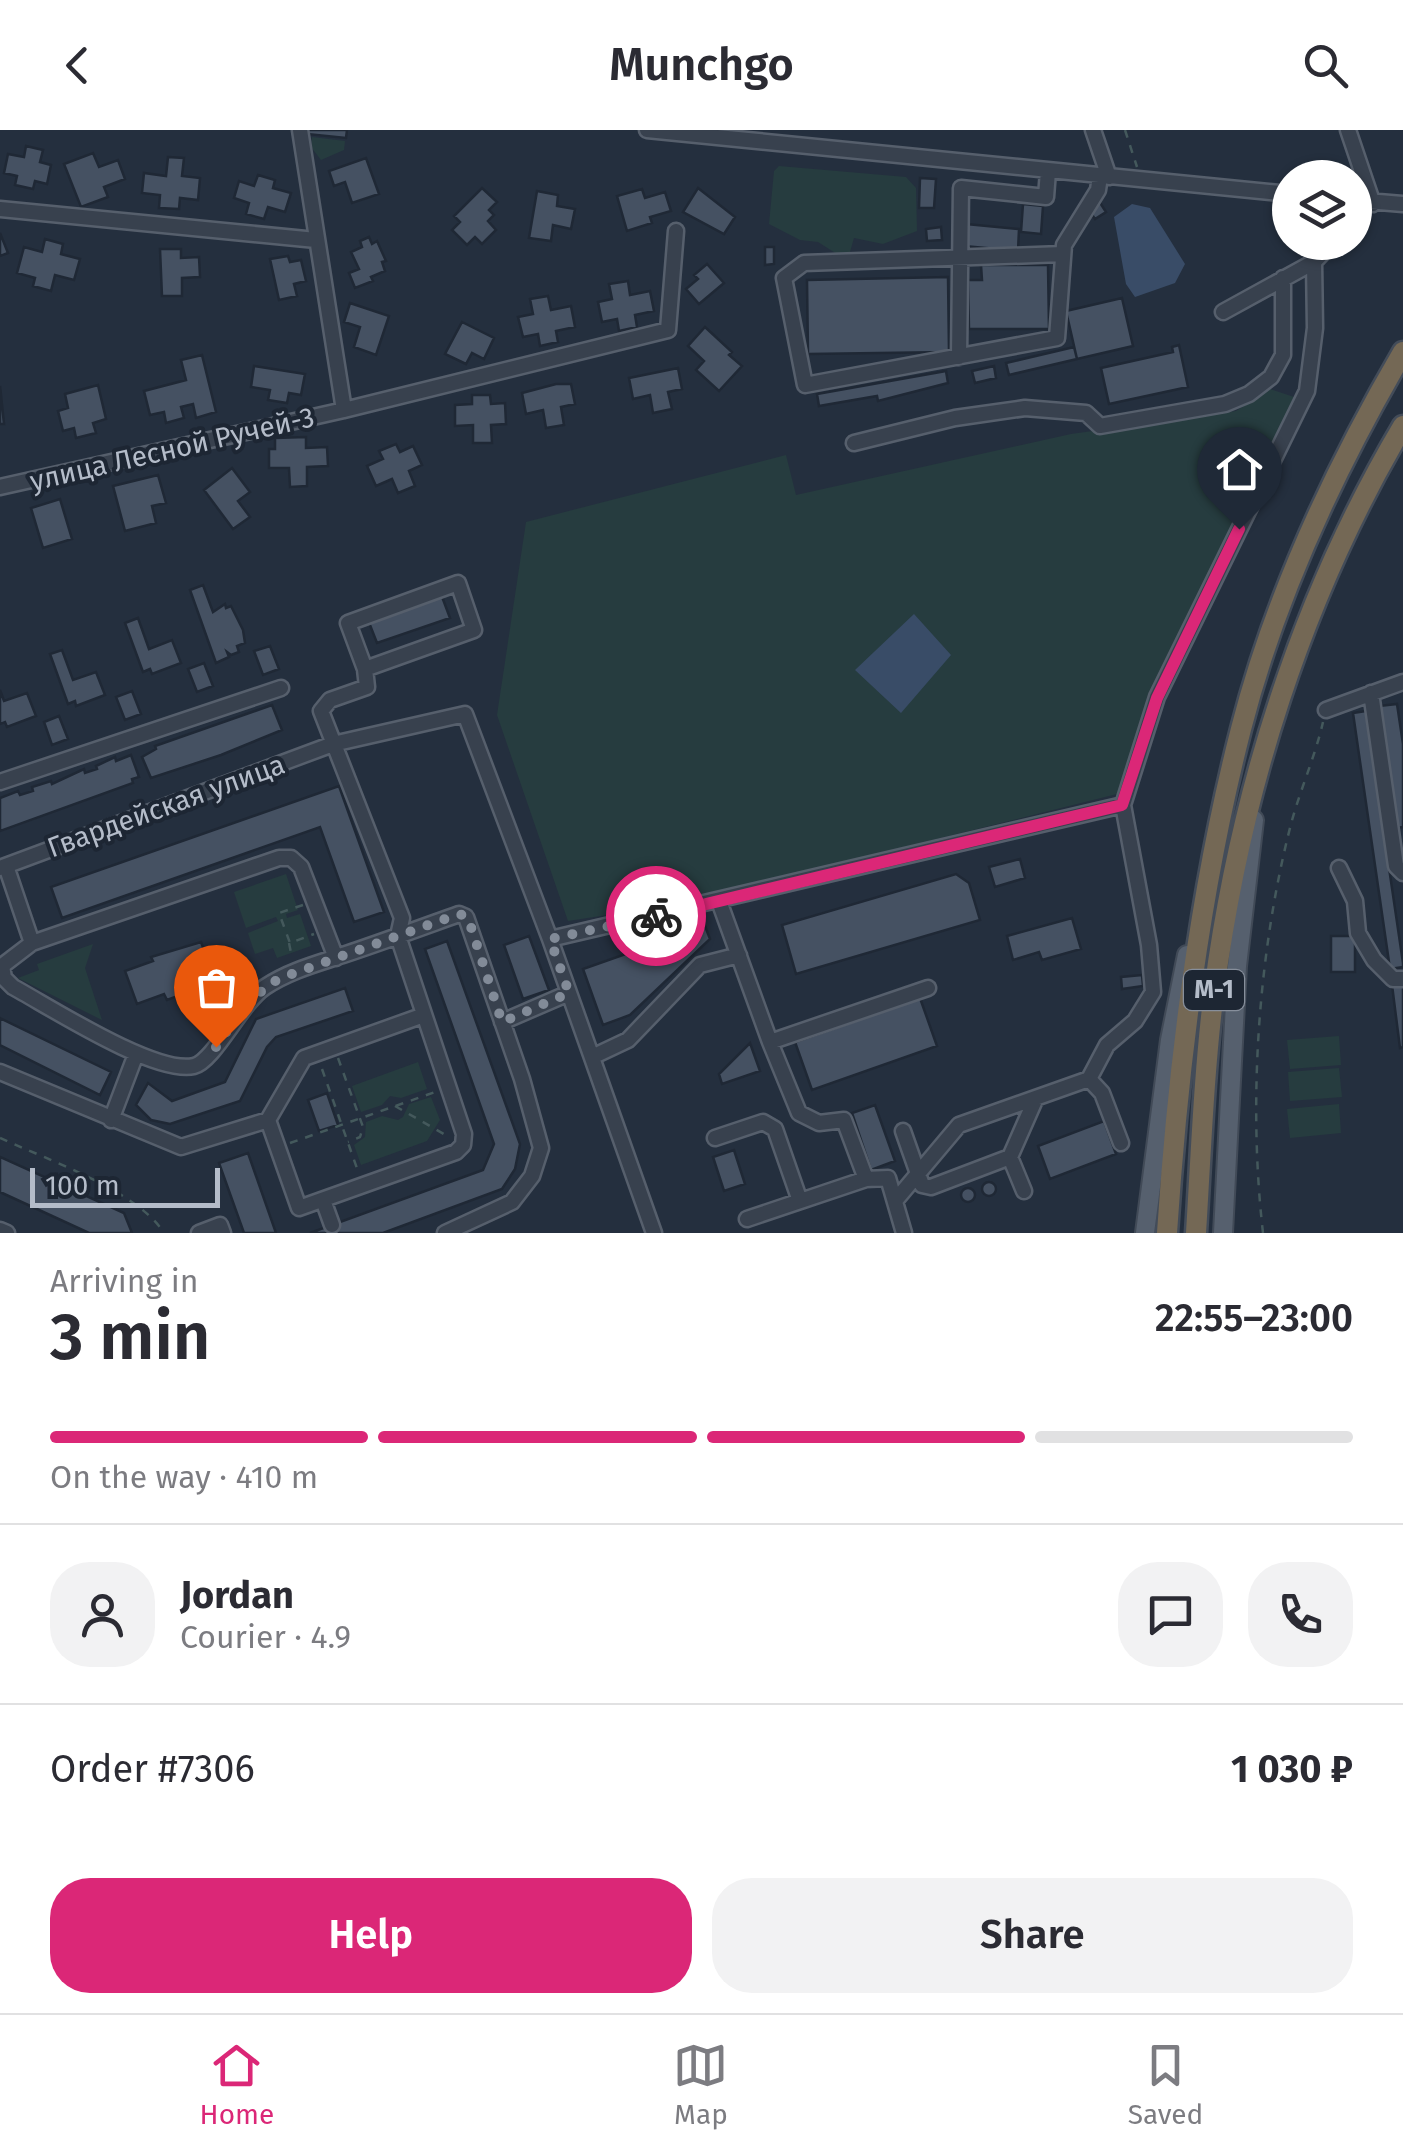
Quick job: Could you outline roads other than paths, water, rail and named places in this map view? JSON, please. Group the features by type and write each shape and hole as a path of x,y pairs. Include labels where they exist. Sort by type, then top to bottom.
{"highway":[{"name":"М-1","path":"1168,1233 1196,956 1241,728 1278,615 1321,506 1403,352"},
{"name":"М-1","path":"1196,1233 1214,991 1232,883 1264,751 1303,633 1330,568 1366,488 1403,426"}],"main road":[{"path":"1223,1233 1243,895 1264,751"},
{"path":"1145,1233 1170,1040 1188,948 1208,883"}],"street":[{"name":"улица Лесной Ручей-3","path":"300,130 344,410"},
{"path":"647,130 1272,192"},
{"path":"1064,254 804,264 784,278 805,385 1057,338 1064,254 1064,245 1105,176 1093,130"},
{"path":"1348,130 1353,160"},
{"path":"959,356 961,188 1046,196 1048,171"},
{"path":"1372,205 1403,204"},
{"path":"0,209 316,240"},
{"name":"улица Лесной Ручей-3","path":"0,488 344,410 668,330 676,231"},
{"path":"894,1201 960,1124 1089,1079 1106,1044 1134,1021 1153,992 1149,946 1122,805 1157,698 1307,391 1315,328 1314,262 1222,312"},
{"path":"854,442 955,418 1026,408 1086,412 1100,426 1226,404 1249,394 1271,377 1283,355 1283,278"},
{"path":"268,1120 299,1208 456,1152 463,1145 464,1134 398,936 402,918 321,711 330,700 367,687 365,669 348,623 458,583 474,630 365,669"},
{"path":"1326,710 1403,682"},
{"path":"0,782 282,688"},
{"path":"1371,693 1398,844 1396,866 1403,873"},
{"name":"Гвардейская улица","path":"3,867 332,744 465,714 550,939"},
{"path":"654,1233 550,939 1122,805"},
{"path":"336,958 301,866 291,858 279,858 32,943 2,966 4,978 12,987 136,1054 192,1066 203,1062 247,1002 278,979 459,914 466,916 541,1148 532,1176 512,1202 449,1232"},
{"path":"3,867 32,943"},
{"path":"1339,868 1355,901 1358,933 1374,960 1392,979 1403,979"},
{"path":"719,902 798,1113 819,1123 844,1120 866,1179"},
{"path":"592,1057 628,1040 700,965 738,955"},
{"path":"770,1042 928,988"},
{"path":"502,1022 569,993"},
{"path":"0,1072 181,1147 268,1120 304,1058 424,1014"},
{"path":"111,1120 136,1054"},
{"path":"1089,1079 1102,1093 1121,1143"},
{"path":"903,1132 922,1185 931,1187 1010,1156 1036,1098"},
{"path":"714,1138 763,1122 775,1130 800,1201"},
{"path":"1010,1156 1024,1192"},
{"path":"748,1219 866,1179 888,1178 904,1233"},
{"path":"323,1200 332,1225"},
{"path":"199,1233 220,1225 224,1233"}],"water":[{"path":"1132,204 1150,208 1185,264 1175,283 1135,297 1126,284 1114,217"},
{"path":"914,614 951,655 901,713 855,670"}]}
